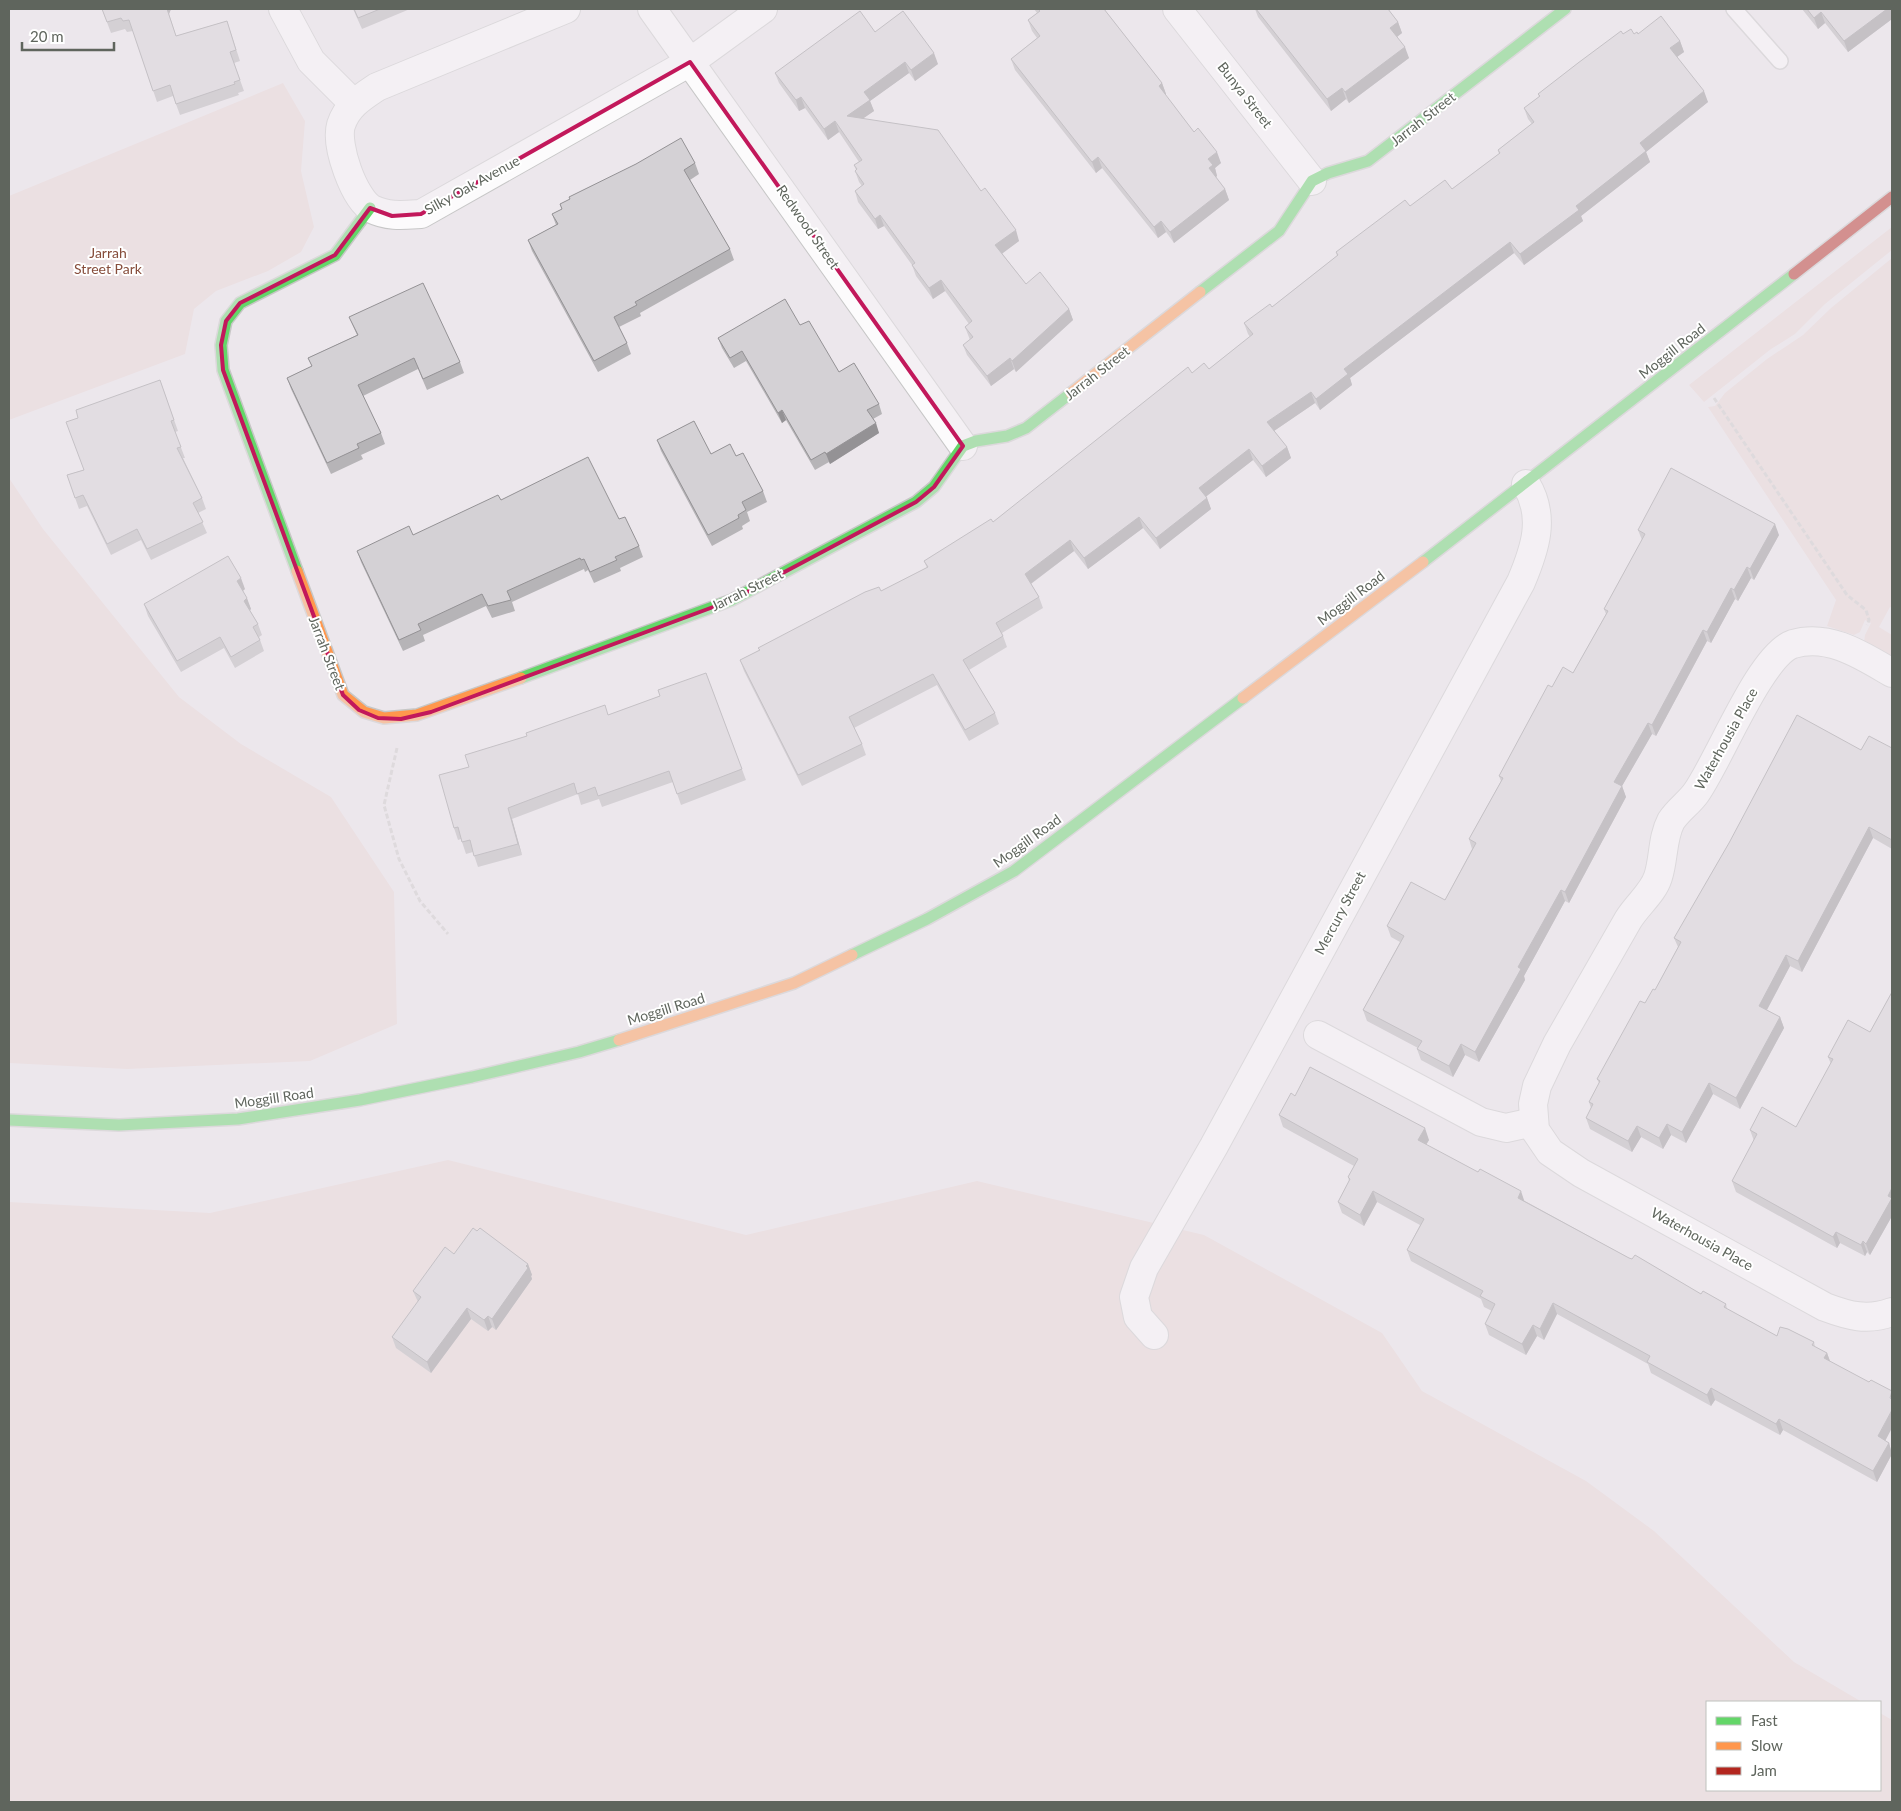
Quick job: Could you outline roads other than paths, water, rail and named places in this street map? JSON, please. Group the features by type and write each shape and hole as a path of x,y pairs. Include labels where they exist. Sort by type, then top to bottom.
{"main road":[{"name":"Jarrah Street","path":"370,208 335,255 240,303 226,321 221,344 223,370 343,695 359,710 378,718 401,719 440,709 732,600 916,502 934,487 963,446 976,441 1007,436 1026,428 1279,231 1312,181 1328,172 1368,161 1564,9"},
{"name":"Moggill Road","path":"9,1120 119,1125 228,1119 360,1100 472,1077 579,1052 682,1021 794,983 927,919 1014,871 1526,484 1892,198"}],"street":[{"path":"283,9 311,61 353,103"},
{"path":"370,208 352,182 341,154 341,126 353,103 377,87 566,9"},
{"name":"Redwood Street","path":"652,9 963,446"},
{"name":"Silky Oak Avenue","path":"370,208 392,216 421,214 690,62 763,9"},
{"name":"Bunya Street","path":"1177,9 1312,181"},
{"name":"Mercury Street","path":"1154,1335 1138,1317 1134,1298 1144,1268 1214,1146 1521,582 1535,548 1538,525 1533,496 1526,484"},
{"name":"Waterhousia Place","path":"1892,673 1854,650 1816,641 1792,644 1779,652 1760,679 1696,793 1671,821 1666,833 1658,877 1652,891 1638,904 1628,920 1557,1044 1537,1086 1533,1104 1535,1130 1550,1152 1581,1173 1825,1307 1853,1317 1876,1318 1892,1312"},
{"path":"1318,1035 1481,1122 1506,1128 1533,1122"}],"lane":[{"path":"1734,9 1780,61"}],"park label":[{"name":"Jarrah Street Park","path":"108,262"}]}
